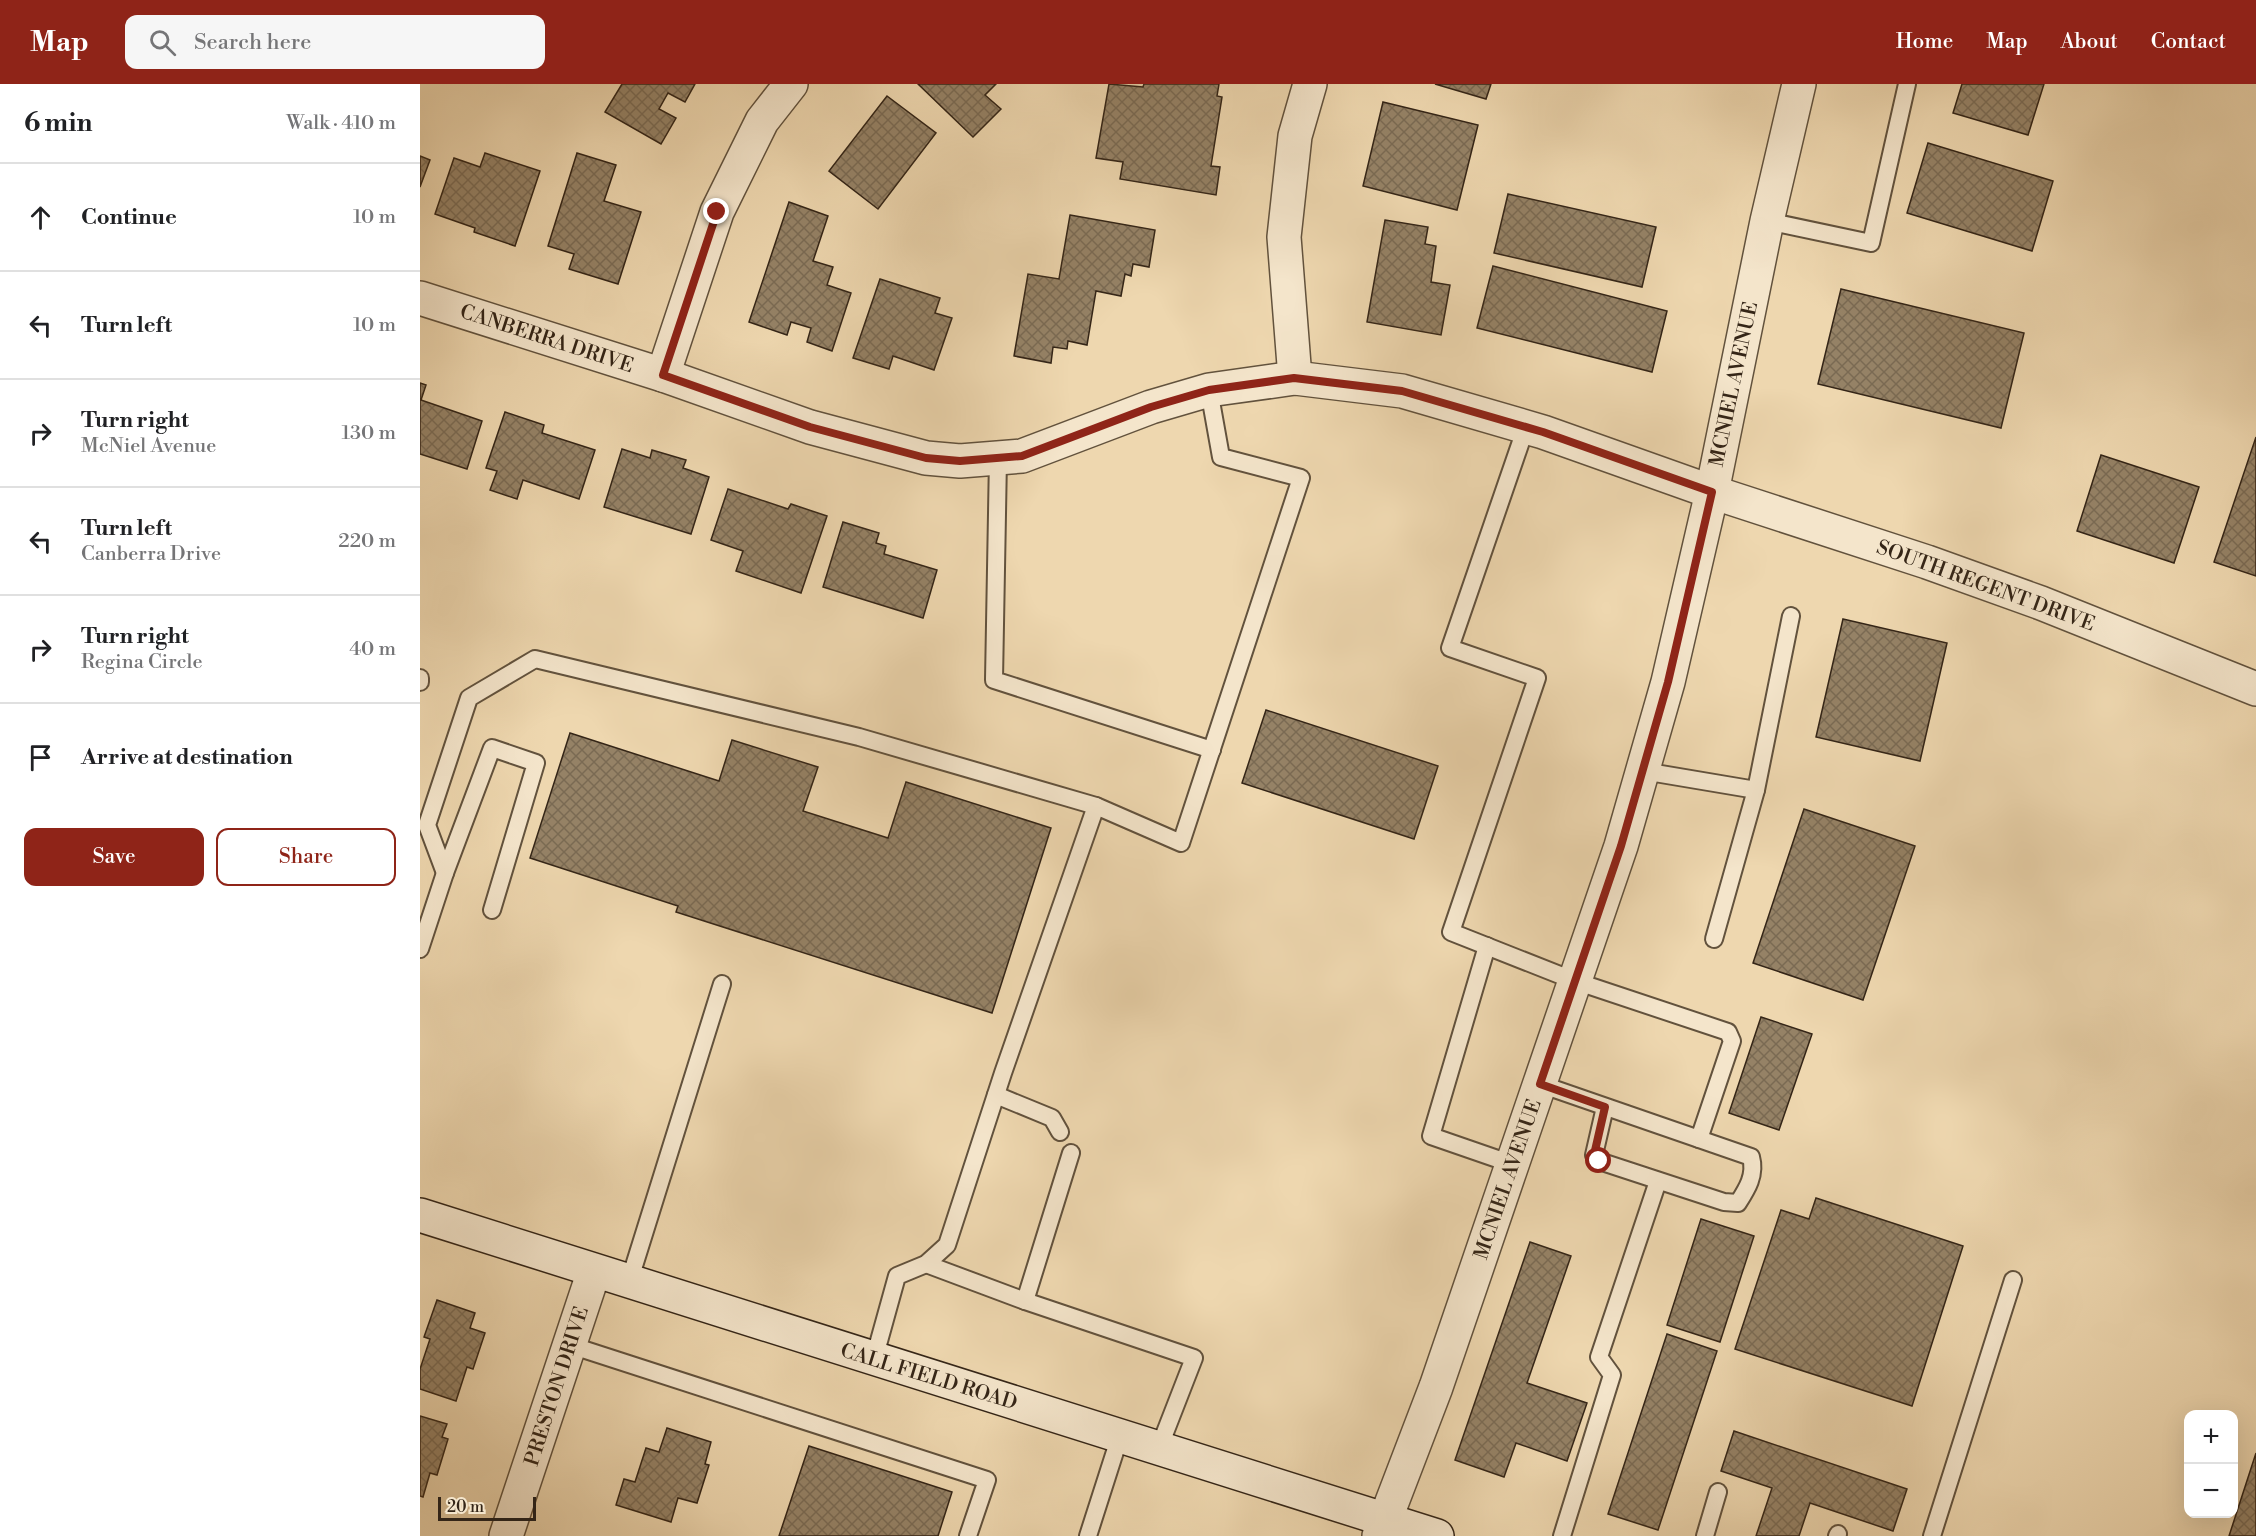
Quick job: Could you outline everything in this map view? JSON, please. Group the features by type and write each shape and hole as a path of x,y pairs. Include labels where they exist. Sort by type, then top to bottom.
{"street":[{"path":"663,375 717,212 762,121 791,84"},
{"path":"1294,378 1284,237 1295,136 1310,84"},
{"name":"MCNIEL AVENUE","path":"1382,1528 1436,1387 1621,846 1643,771 1668,682 1712,492 1767,221 1799,84"},
{"name":"CANBERRA DRIVE","path":"420,298 663,375 810,427 926,458 960,461 1022,456 1151,407 1209,390 1294,378 1402,391 1526,427 1712,492"},
{"name":"SOUTH REGENT DRIVE","path":"1712,492 1958,573 2041,603 2256,689"},
{"name":"CALL FIELD ROAD","path":"420,1215 1159,1448 1382,1528 1437,1536"},
{"name":"PRESTON DRIVE","path":"506,1536 594,1271"}],"lane":[{"path":"1767,221 1871,243 1907,84"},
{"path":"445,873 427,825 469,698 535,659 859,736 1096,806 1181,843 1301,478 1221,457 1209,390"},
{"path":"1526,427 1450,648 1537,678 1450,932 1575,981 1728,1032 1732,1041 1699,1139"},
{"path":"999,458 994,680 1212,750"},
{"path":"1714,939 1756,790 1791,616"},
{"path":"420,949 445,873 492,748 536,763 492,910"},
{"path":"1643,771 1756,790"},
{"path":"874,1359 897,1276 926,1264 946,1245 1096,806"},
{"path":"1487,946 1431,1136 1512,1164"},
{"path":"629,1282 722,984"},
{"path":"1540,1084 1751,1157 1753,1164 1750,1184 1738,1203 1724,1202 1599,1161 1594,1155 1605,1107"},
{"path":"996,1095 1052,1118 1060,1132"},
{"path":"1025,1301 1071,1153"},
{"path":"1562,1536 1612,1375 1599,1357 1658,1181"},
{"path":"926,1264 1025,1301 1194,1358 1159,1448"},
{"path":"1932,1536 2013,1280"},
{"path":"570,1345 987,1480 968,1536"},
{"path":"1088,1536 1120,1436"},
{"path":"1705,1536 1718,1492"}],"building":[{"path":"622,84 695,84 685,102 668,93 659,109 676,118 661,144 605,112"},
{"path":"918,84 996,84 985,95 1001,109 973,137"},
{"path":"1109,84 1143,87 1144,84 1219,84 1217,96 1222,97 1211,166 1220,167 1216,195 1120,179 1123,162 1096,158"},
{"path":"1435,84 1491,84 1486,99"},
{"path":"1962,84 2044,84 2028,135 1953,113"},
{"path":"887,96 936,133 878,209 829,171"},
{"path":"1383,102 1478,125 1457,210 1363,186"},
{"path":"1928,143 2053,181 2032,251 1907,213"},
{"path":"485,153 540,171 515,246 474,232 475,228 435,214 454,158 480,167"},
{"path":"577,153 616,165 604,201 641,212 618,284 569,269 574,254 548,246"},
{"path":"420,156 430,160 420,187"},
{"path":"1508,194 1656,227 1642,287 1494,253"},
{"path":"789,202 828,216 813,261 833,267 827,285 851,293 832,351 807,342 811,328 791,322 787,335 749,322"},
{"path":"1070,215 1155,230 1149,267 1133,264 1131,276 1125,274 1121,296 1096,291 1087,345 1068,341 1067,349 1053,347 1051,363 1014,356 1028,274 1059,279"},
{"path":"1385,220 1428,227 1425,244 1436,246 1431,282 1450,285 1441,335 1367,322"},
{"path":"1493,266 1667,311 1652,372 1477,328"},
{"path":"880,279 940,298 935,313 952,318 934,370 893,356 889,369 853,358"},
{"path":"1841,289 2024,333 2001,428 1818,384"},
{"path":"420,383 426,385 421,400 482,421 467,469 420,454"},
{"path":"505,412 544,425 542,433 595,450 579,499 523,480 517,499 490,490 497,471 486,468"},
{"path":"2256,437 2256,576 2214,562"},
{"path":"622,449 650,458 652,450 686,460 683,468 709,477 691,534 604,507"},
{"path":"2101,455 2199,487 2174,563 2077,531"},
{"path":"728,489 788,509 791,504 827,516 801,593 736,571 743,551 711,540"},
{"path":"843,522 879,533 876,543 886,546 884,554 937,570 923,618 823,587"},
{"path":"1843,619 1947,643 1920,761 1816,737"},
{"path":"1266,710 1438,766 1414,839 1242,783"},
{"path":"570,733 719,781 732,740 818,767 803,811 888,838 906,782 1051,828 992,1013 676,912 678,906 530,858"},
{"path":"1804,809 1915,846 1863,1000 1753,963"},
{"path":"1761,1017 1812,1034 1779,1130 1729,1113"},
{"path":"1816,1198 1963,1246 1912,1406 1735,1349 1781,1210 1809,1219"},
{"path":"1701,1219 1754,1236 1720,1342 1667,1325"},
{"path":"1530,1242 1571,1256 1527,1383 1587,1403 1567,1461 1516,1443 1504,1477 1455,1460"},
{"path":"437,1300 475,1313 470,1328 485,1333 473,1369 467,1367 456,1401 420,1389 420,1369 430,1339 424,1337"},
{"path":"1667,1334 1717,1351 1658,1530 1608,1514"},
{"path":"420,1416 447,1424 442,1437 448,1439 437,1475 430,1473 423,1497 420,1496"},
{"path":"667,1428 711,1442 705,1464 709,1465 697,1503 678,1498 671,1522 616,1505 624,1479 635,1482 646,1448 659,1452"},
{"path":"1734,1431 1907,1489 1893,1531 1810,1503 1799,1536 1756,1536 1772,1488 1721,1471"},
{"path":"809,1446 952,1492 938,1536 779,1536"},
{"path":"2256,1453 2256,1536 2229,1536 2235,1518 2238,1518 2238,1508"}],"route":[{"path":"717,212 663,375 810,427 926,458 960,461 1022,456 1151,407 1209,390 1294,378 1402,391 1543,432 1712,492 1668,682 1621,846 1540,1084 1605,1107 1594,1155 1599,1161"}]}
